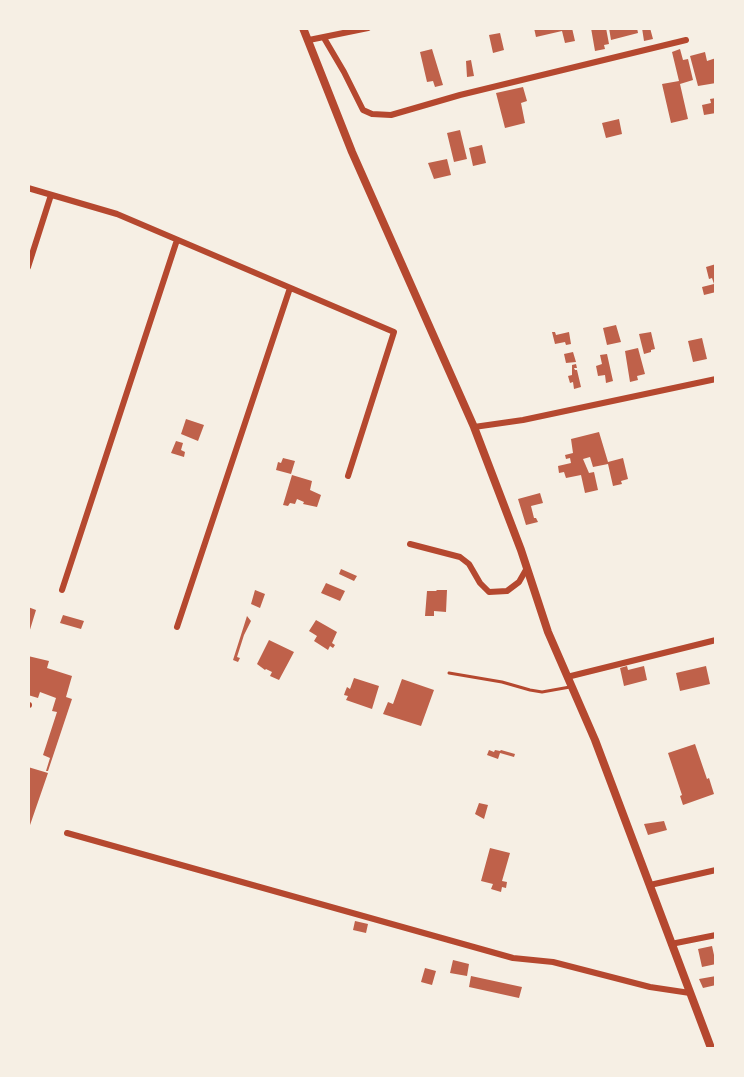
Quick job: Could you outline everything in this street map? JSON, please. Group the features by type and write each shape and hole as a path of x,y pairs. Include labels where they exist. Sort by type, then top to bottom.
{"street":[{"path":"303,28 352,152 474,427 548,632 595,740 711,1048"},
{"path":"309,40 368,28"},
{"path":"324,38 363,110 372,114 391,115 460,95 686,40"},
{"path":"28,188 117,214 394,332 348,476"},
{"path":"28,267 51,195"},
{"path":"63,591 177,240"},
{"path":"177,627 290,288"},
{"path":"474,427 522,420 716,379"},
{"path":"410,544 460,557 469,564 480,583 489,592 507,591 519,582 526,568"},
{"path":"567,677 716,640"},
{"path":"67,832 513,958 552,962 651,987 690,993"},
{"path":"650,885 716,870"},
{"path":"671,944 716,935"}],"lane":[{"path":"448,673 502,682 542,692 572,686"}],"building":[{"path":"534,28 572,28 575,41 565,43 562,31 536,37"},
{"path":"591,28 606,28 609,44 604,45 605,49 595,51"},
{"path":"609,28 637,28 638,33 611,40"},
{"path":"642,28 650,28 653,39 644,41"},
{"path":"500,33 504,50 493,53 489,35"},
{"path":"432,49 443,85 435,87 433,81 427,82 420,52"},
{"path":"680,49 683,60 688,59 693,80 680,84 688,119 671,123 662,84 679,81 672,52"},
{"path":"705,52 707,61 716,58 716,83 698,86 690,56"},
{"path":"471,60 474,76 467,77 466,61"},
{"path":"523,87 527,101 521,103 525,123 505,128 496,93"},
{"path":"716,98 716,113 704,115 702,105 711,103 710,99"},
{"path":"619,119 622,134 606,138 602,123"},
{"path":"460,130 467,159 454,162 447,133"},
{"path":"482,145 486,163 473,166 469,148"},
{"path":"447,159 451,175 434,179 428,163"},
{"path":"716,264 716,292 704,295 702,287 714,284 712,278 709,279 706,267"},
{"path":"616,325 621,342 607,345 603,328"},
{"path":"552,332 556,335 569,332 571,344 566,345 565,342 555,344"},
{"path":"651,332 655,349 644,354 639,334"},
{"path":"702,338 707,359 693,362 688,341"},
{"path":"638,348 645,374 637,376 638,380 630,382 625,351"},
{"path":"573,352 576,362 566,363 564,354"},
{"path":"607,354 613,381 606,383 605,375 598,376 596,366 602,364 600,355"},
{"path":"576,364 577,368 574,368 577,370 581,387 574,389 573,382 570,383 568,376 572,375 572,365"},
{"path":"186,419 204,425 198,441 181,434"},
{"path":"599,432 608,462 623,458 628,479 621,481 622,484 613,486 608,464 593,467 590,457 583,459 589,473 594,472 598,490 585,493 581,475 566,478 564,472 559,473 558,466 571,463 570,458 566,459 565,455 573,453 571,439"},
{"path":"176,441 183,443 181,450 185,452 184,457 171,453"},
{"path":"283,458 295,461 291,474 276,470 278,462 281,463"},
{"path":"292,475 312,481 310,490 321,495 317,507 303,504 304,502 297,499 295,504 283,505"},
{"path":"540,493 543,503 531,506 534,518 538,522 526,525 518,499"},
{"path":"341,569 357,576 354,581 339,574"},
{"path":"326,583 345,591 340,601 321,593"},
{"path":"255,590 265,594 260,608 251,604"},
{"path":"447,590 446,612 434,611 434,616 425,616 427,591"},
{"path":"28,607 36,610 29,633 28,633"},
{"path":"63,615 84,621 81,629 60,623"},
{"path":"247,616 251,621 237,657 240,658 238,662 233,660"},
{"path":"316,620 337,632 332,643 335,645 333,648 330,646 328,650 314,641 317,636 309,631"},
{"path":"269,640 294,652 279,680 270,676 272,672 257,664"},
{"path":"28,656 49,661 47,668 72,676 66,697 72,699 48,771 46,771 50,758 43,755 57,712 52,711 56,698 40,692 38,698 28,695"},
{"path":"627,666 628,670 644,666 647,680 624,686 620,668"},
{"path":"706,666 710,684 680,691 676,673"},
{"path":"354,678 379,686 372,709 346,700 348,696 344,695 345,692 347,687 350,689"},
{"path":"402,679 434,690 421,726 383,714 388,702 393,704"},
{"path":"695,744 714,794 683,805 680,796 682,795 668,753"},
{"path":"489,750 494,752 501,750 515,754 514,757 500,753 498,759 487,755"},
{"path":"28,767 48,773 29,828 28,828"},
{"path":"479,803 488,805 484,819 475,814"},
{"path":"664,821 667,830 648,835 644,824"},
{"path":"490,848 510,853 502,881 507,882 506,888 502,887 501,892 491,889 493,884 481,881"},
{"path":"355,921 368,924 366,933 353,930"},
{"path":"712,946 716,964 702,967 698,949"},
{"path":"453,960 469,964 467,976 450,973"},
{"path":"425,968 436,971 432,985 421,982"},
{"path":"471,976 522,987 519,998 469,987"},
{"path":"716,976 716,985 703,988 699,979"}]}
